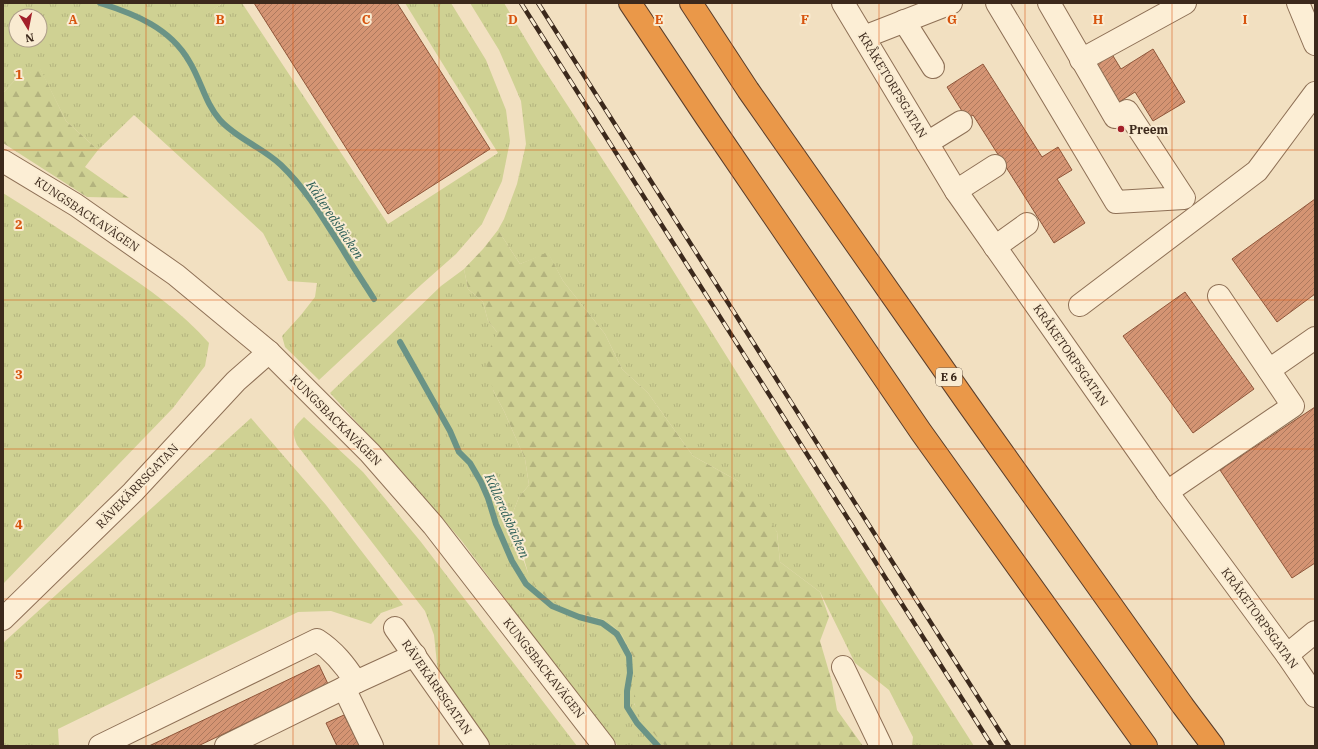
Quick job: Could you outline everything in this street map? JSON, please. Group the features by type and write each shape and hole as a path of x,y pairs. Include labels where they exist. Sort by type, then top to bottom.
{"highway":[{"path":"630,3 921,432 1146,746"},
{"name":"E 6","path":"691,3 748,90 968,404 1213,746"}],"street":[{"name":"KRÅKETORPSGATAN","path":"843,3 956,191 1167,492 1287,655 1315,696"},
{"path":"864,37 951,3"},
{"path":"996,3 1116,202 1184,198"},
{"path":"1048,3 1115,117 1127,111 1184,198 1198,215"},
{"path":"1081,60 1185,3"},
{"path":"1305,6 1315,44"},
{"path":"904,21 933,67"},
{"path":"1080,305 1257,171 1315,93"},
{"path":"928,143 961,122"},
{"name":"KUNGSBACKAVÄGEN","path":"3,161 76,205 176,275 268,352 370,453 433,525 604,746"},
{"path":"956,191 994,166"},
{"path":"995,247 1027,224"},
{"path":"1167,492 1293,406 1219,296"},
{"path":"1269,370 1315,338"},
{"name":"RÄVEKÄRRSGATAN","path":"3,619 133,492 236,381 268,352"},
{"name":"RÄVEKÄRRSGATAN","path":"395,628 478,746"},
{"path":"1287,655 1315,632"},
{"path":"100,746 317,640 327,646 345,664 350,685 372,746"},
{"path":"228,746 350,685 415,655"},
{"path":"843,667 881,746"}],"green space":[{"path":"3,3 198,3 206,14 223,3 242,3 388,224 498,153 405,3 451,3 486,60 506,110 510,141 502,181 482,224 456,254 319,380 285,347 282,336 315,297 317,283 288,281 263,233 134,115 98,150 66,121 40,69 17,78 3,93"},
{"path":"198,3 223,3 205,15"},
{"path":"470,3 504,3 538,60 627,197 801,475 974,746 912,746 913,737 889,690 855,663 820,592 780,562 777,532 738,481 693,456 648,393 622,369 605,334 563,281 548,253 520,264 498,230 504,219 517,184 526,144 521,101 499,50"},
{"path":"40,68 66,121 98,150 85,167 129,198 87,197 3,143 3,93 17,78"},
{"path":"3,193 72,237 151,292 176,311 209,343 205,366 173,408 3,584"},
{"path":"498,230 520,264 548,252 563,281 605,334 622,369 648,393 693,456 738,481 754,496 777,532 780,562 820,592 829,617 820,641 832,682 837,710 863,746 665,746 641,719 634,703 634,659 622,635 608,621 583,614 555,603 536,588 528,573 512,515 519,497 529,485 525,459 493,390 485,360 497,332 488,321 483,302 468,289 464,269"},
{"path":"464,269 468,289 483,302 488,321 497,332 493,390 525,459 529,485 519,497 512,515 522,556 528,573 583,614 608,621 622,635 634,659 634,704 665,746 618,746 557,668 461,540 405,475 330,393 441,286"},
{"path":"304,417 363,472 421,542 577,746 489,746 440,676 437,664 434,635 425,611 297,445 294,430 297,424"},
{"path":"251,418 326,505 403,605 381,613 371,624 331,611 298,612 58,729 59,746 3,746 3,643"}],"building":[{"path":"254,3 397,3 490,149 388,214"},
{"path":"1153,49 1185,102 1153,121 1135,92 1116,104 1091,63 1110,51 1121,69"},
{"path":"983,64 1042,157 1058,147 1072,170 1057,179 1085,223 1054,243 973,115 967,119 947,87"},
{"path":"1315,199 1315,294 1277,322 1232,259"},
{"path":"1185,292 1254,389 1193,433 1123,336"},
{"path":"1315,407 1315,563 1292,578 1220,470"},
{"path":"319,665 328,684 198,746 149,746"},
{"path":"344,715 360,746 337,746 326,723"}],"waterway":[{"name":"Kålleredsbäcken","path":"100,3 139,17 162,31 181,49 197,76 207,99 220,120 234,133 274,159 299,185 322,217 374,299"},
{"name":"Kålleredsbäcken","path":"400,342 450,431 459,452 470,463 481,482 488,498 496,524 512,561 526,584 552,606 579,617 602,623 617,634 629,656 630,673 627,691 627,707 637,723 658,746"}],"railway":[{"path":"521,3 992,746"},
{"path":"538,3 1009,746"}],"place":[{"name":"Preem","path":"1121,129"}]}
